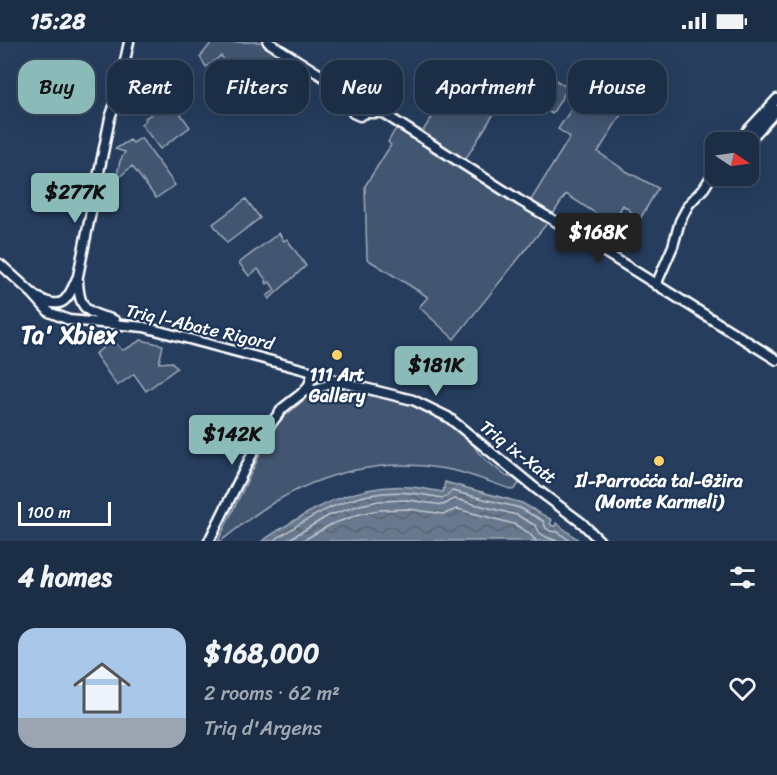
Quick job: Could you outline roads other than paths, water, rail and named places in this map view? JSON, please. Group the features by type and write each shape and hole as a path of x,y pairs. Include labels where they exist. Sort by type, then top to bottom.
{"main road":[{"path":"33,294 45,301 61,303 68,299 78,276 110,118 117,98 129,42"},
{"path":"268,42 321,75"},
{"path":"746,132 777,99"},
{"path":"757,132 777,110"},
{"path":"384,114 777,360"},
{"path":"656,285 673,246 680,221 689,204 706,186"},
{"name":"Triq l-Abate Rigord","path":"0,264 33,294 48,312 69,320 144,327 313,372 340,382"},
{"path":"78,276 80,302 87,310 99,316 144,327"},
{"path":"209,541 260,438 283,408 309,386 313,372"},
{"path":"304,392 340,382"},
{"name":"Triq ix-Xatt","path":"340,382 413,400 448,417 582,523 600,541"}],"water":[{"path":"445,482 522,503 552,520 550,524 555,527 556,523 580,541 262,541 314,509 351,494 390,487 411,487 443,492"}],"place":[{"name":"111 Art Gallery","path":"337,355"},
{"name":"Il-Parroċċa tal-Gżira (Monte Karmeli)","path":"659,461"}],"district":[{"name":"Ta' Xbiex","path":"69,335"}]}
